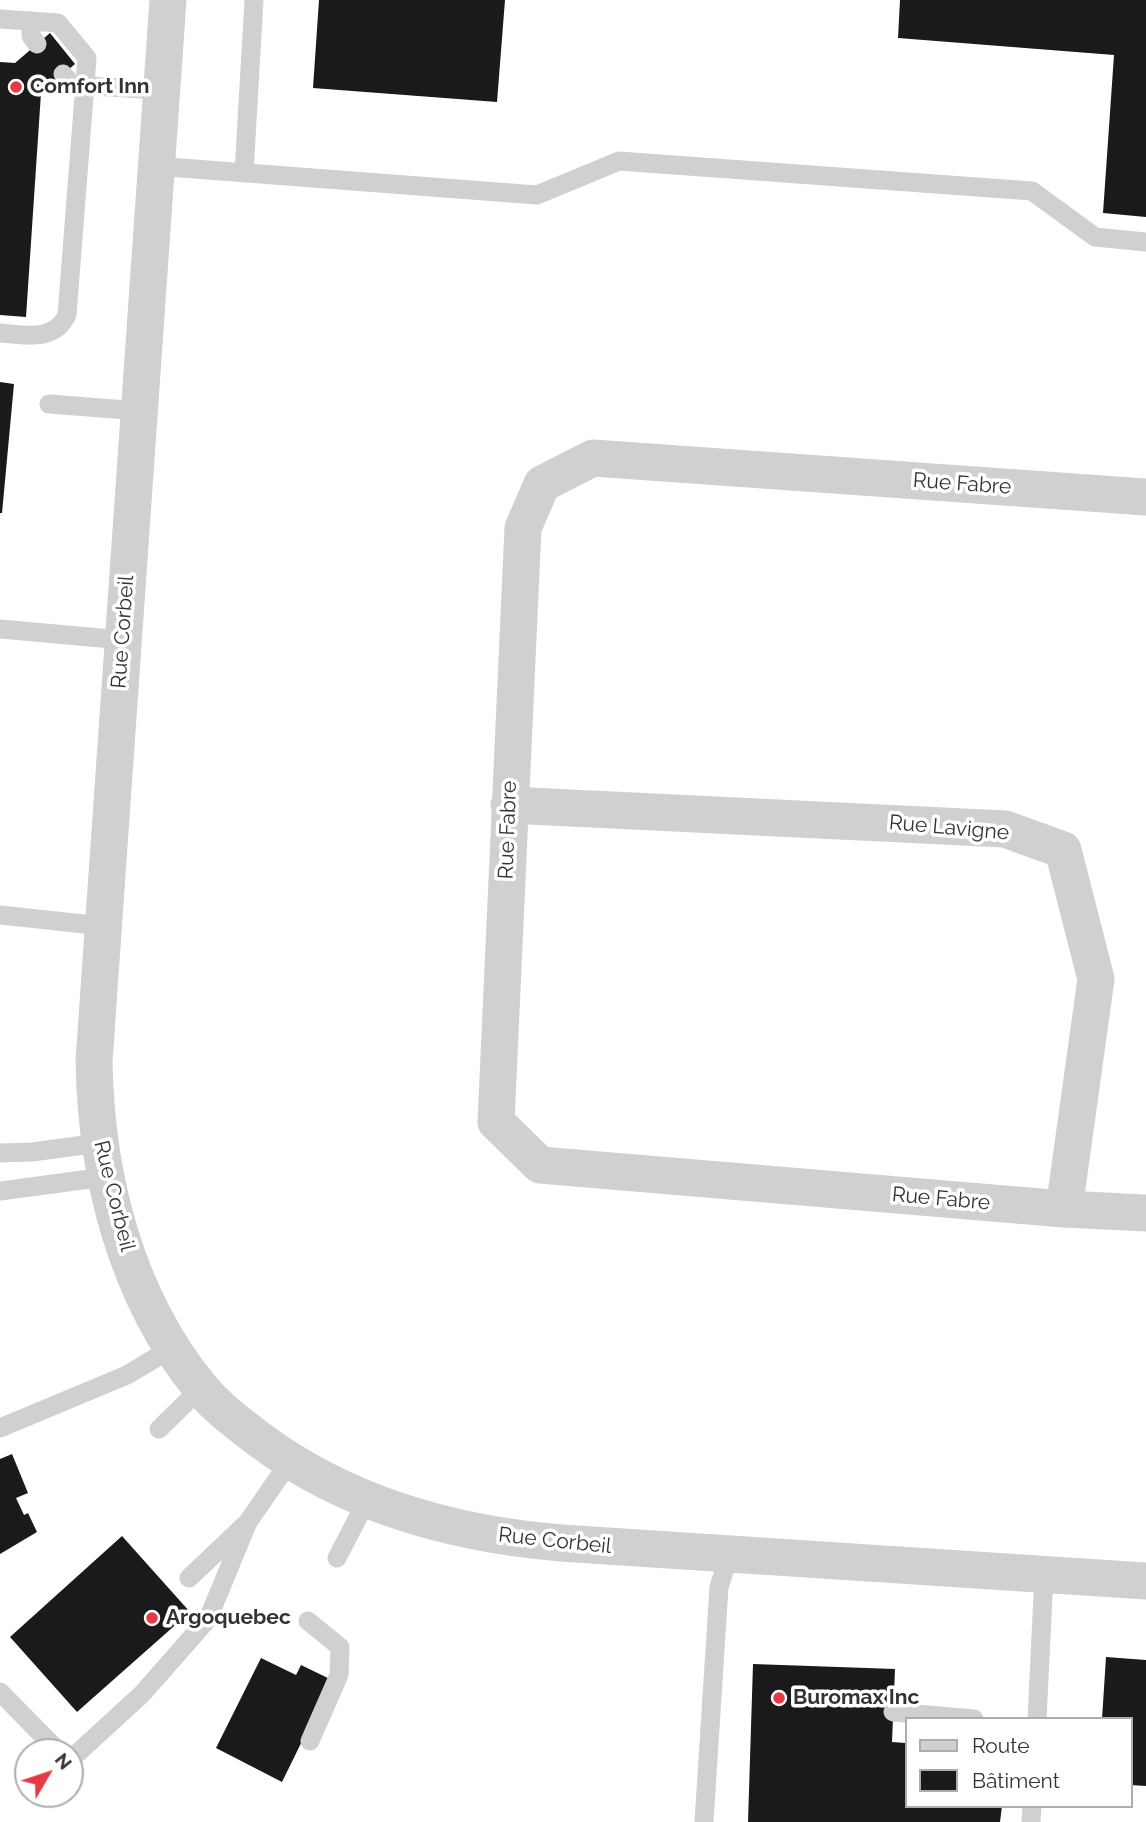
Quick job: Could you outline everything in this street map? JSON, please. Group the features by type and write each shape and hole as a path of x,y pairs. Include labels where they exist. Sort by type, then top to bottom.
{"street":[{"name":"Rue Corbeil","path":"168,0 94,1061 102,1160 131,1265 172,1348 201,1388 242,1427 290,1461 367,1500 435,1523 501,1537 561,1544 1146,1581"},
{"name":"Rue Fabre","path":"1146,497 593,458 542,484 523,528 496,1122 540,1165 1064,1209 1146,1213"},
{"name":"Rue Lavigne","path":"509,805 1006,829 1063,850 1096,979 1064,1209"}],"lane":[{"path":"244,173 254,0"},
{"path":"0,19 58,23 87,58 67,315 60,326 49,334 0,333"},
{"path":"31,21 31,36 37,44"},
{"path":"63,75 72,85 161,90"},
{"path":"155,166 537,195 619,161 1032,191 1096,237 1146,242"},
{"path":"49,404 140,411"},
{"path":"0,629 123,640"},
{"path":"0,915 103,926"},
{"path":"0,1153 32,1152 102,1160"},
{"path":"0,1191 102,1160"},
{"path":"0,1428 127,1375 172,1348"},
{"path":"159,1429 201,1388"},
{"path":"189,1578 248,1522 290,1461"},
{"path":"337,1558 367,1500"},
{"path":"84,1747 142,1694 208,1619 248,1522"},
{"path":"704,1822 719,1587 729,1556"},
{"path":"1037,1717 1044,1575"},
{"path":"308,1621 340,1647 340,1675 310,1741"},
{"path":"0,1692 45,1738"},
{"path":"893,1712 951,1717"}],"building":[{"path":"319,0 505,0 497,102 313,88"},
{"path":"900,0 1146,0 1146,217 1103,213 1114,55 898,38"},
{"path":"50,33 75,64 41,93 26,317 0,315 0,62 15,63"},
{"path":"0,382 14,384 2,513 0,513"},
{"path":"12,1454 28,1493 16,1498 24,1515 28,1513 37,1532 0,1554 0,1459"},
{"path":"122,1536 190,1612 77,1712 10,1637"},
{"path":"1106,1657 1146,1660 1146,1786 1132,1785 1132,1717 1102,1717"},
{"path":"261,1658 296,1675 301,1665 332,1680 282,1782 216,1748"},
{"path":"753,1664 895,1669 892,1742 904,1743 904,1808 1002,1808 1000,1822 748,1822"}],"place":[{"name":"Comfort Inn","path":"16,87"},
{"name":"Argoquebec","path":"152,1618"},
{"name":"Buromax Inc","path":"779,1698"}]}
